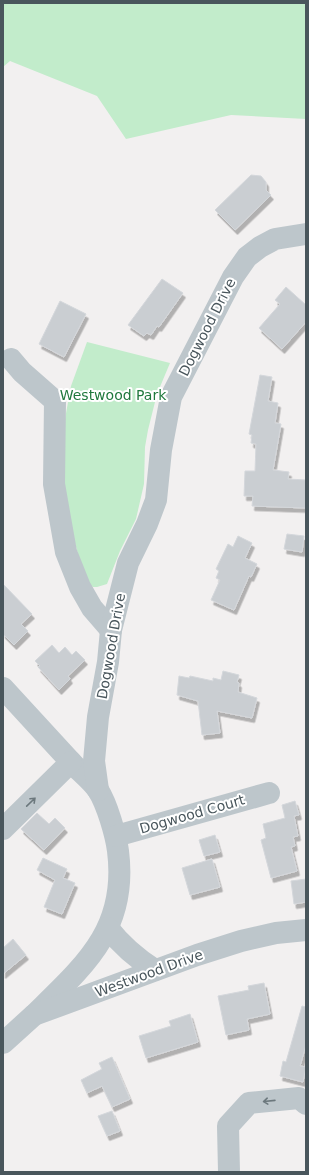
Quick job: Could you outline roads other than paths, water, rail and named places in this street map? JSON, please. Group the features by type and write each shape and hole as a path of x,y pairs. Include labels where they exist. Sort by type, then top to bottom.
{"street":[{"name":"Dogwood Drive","path":"98,790 94,761 98,716 108,662 111,630 128,563 147,524 156,500 161,450 171,397 232,277 247,257 275,238 306,234"},
{"path":"11,359 22,372 55,401 54,484 66,552 80,587 92,608 111,630"},
{"path":"3,688 98,790 116,836 120,864 119,886 115,910 108,928 95,951 82,969 34,1015"},
{"path":"3,829 71,762"},
{"name":"Dogwood Court","path":"116,836 269,793"},
{"path":"108,928 122,945 138,960 156,970"},
{"name":"Westwood Drive","path":"3,1043 34,1015 240,941 276,933 306,930"},
{"path":"229,1172 228,1126 249,1104 299,1098 306,1104"}],"park label":[{"name":"Westwood Park","path":"113,395"}]}
